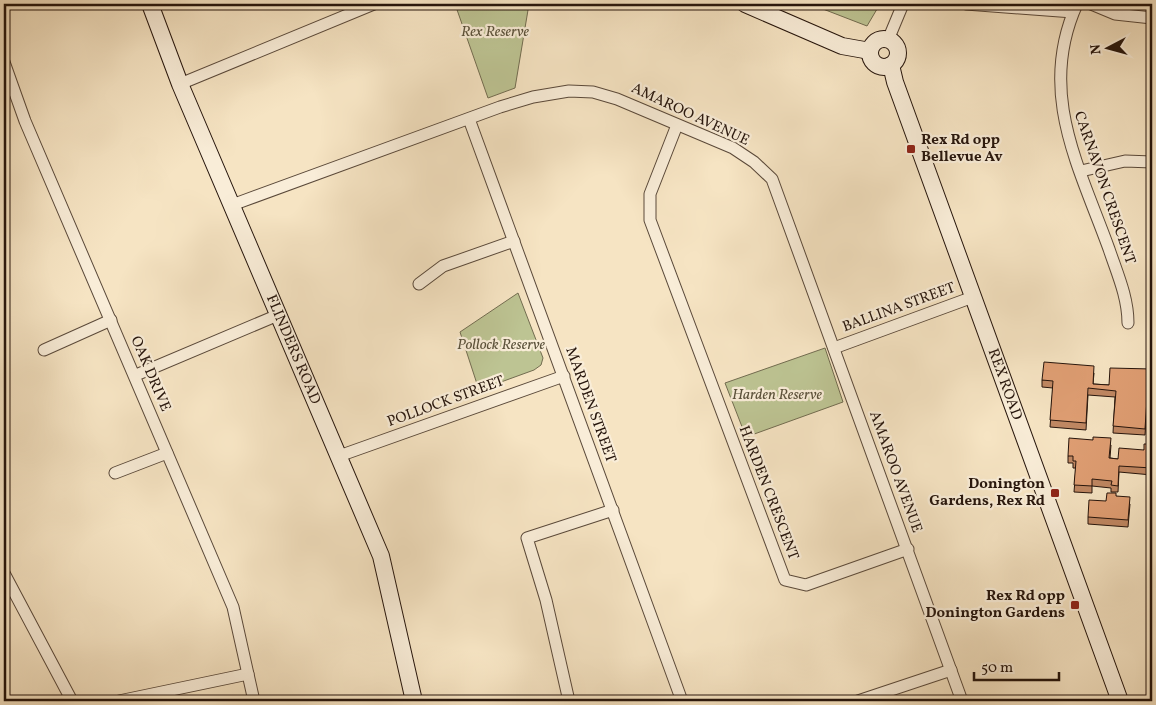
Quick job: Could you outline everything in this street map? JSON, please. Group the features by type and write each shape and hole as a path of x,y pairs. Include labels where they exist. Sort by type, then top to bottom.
{"street":[{"name":"FLINDERS ROAD","path":"150,4 180,84 381,556 414,701"},
{"path":"180,84 374,4"},
{"path":"745,4 842,46 870,51"},
{"path":"888,40 902,4"},
{"path":"966,4 1075,8"},
{"path":"1091,4 1115,14 1152,18"},
{"name":"CARNAVON CRESCENT","path":"1075,8 1064,41 1060,87 1064,119 1123,288 1128,322"},
{"path":"888,40 895,45 898,54 891,65 882,67 874,63 870,51 876,41 888,40"},
{"name":"OAK DRIVE","path":"4,62 25,121 136,375 167,454 233,607 254,701"},
{"name":"REX ROAD","path":"891,65 895,82 1120,701"},
{"name":"AMAROO AVENUE","path":"232,205 469,119 533,98 569,91 593,92 617,99 733,148 754,162 772,179 962,701"},
{"name":"MARDEN STREET","path":"469,119 682,701"},
{"name":"HARDEN CRESCENT","path":"677,125 650,194 650,220 785,580 806,586 908,549"},
{"path":"1081,171 1125,161 1152,162"},
{"path":"419,284 443,266 514,241"},
{"name":"BALLINA STREET","path":"834,348 973,297"},
{"path":"136,375 278,315"},
{"path":"44,350 111,320"},
{"name":"POLLOCK STREET","path":"339,456 564,376"},
{"path":"115,473 167,454"},
{"path":"569,701 546,600 527,538 613,510"},
{"path":"4,574 72,701"},
{"path":"858,701 951,670"},
{"path":"119,701 248,674"}],"green space":[{"name":"Rex Reserve","path":"455,4 529,4 515,88 488,98"},
{"path":"810,4 880,4 867,26"},
{"name":"Pollock Reserve","path":"518,293 543,358 541,365 534,370 479,390 460,332"},
{"name":"Harden Reserve","path":"825,348 843,402 746,437 725,383"}],"building":[{"path":"1044,362 1094,366 1093,384 1109,385 1110,368 1152,369 1152,400 1147,399 1145,429 1113,426 1116,391 1088,388 1086,423 1050,420 1053,381 1042,380"},
{"path":"1093,437 1111,438 1109,458 1118,459 1119,448 1144,450 1144,444 1152,444 1152,468 1119,466 1118,486 1111,485 1112,481 1092,479 1092,486 1074,485 1076,461 1073,461 1073,456 1068,456 1069,438 1093,440"},
{"path":"1107,493 1116,493 1116,496 1130,497 1128,520 1088,517 1089,500 1106,501"}],"place":[{"name":"Rex Rd opp Bellevue Av","path":"911,149"},
{"name":"Donington Gardens, Rex Rd","path":"1055,493"},
{"name":"Rex Rd opp Donington Gardens","path":"1075,605"}]}
